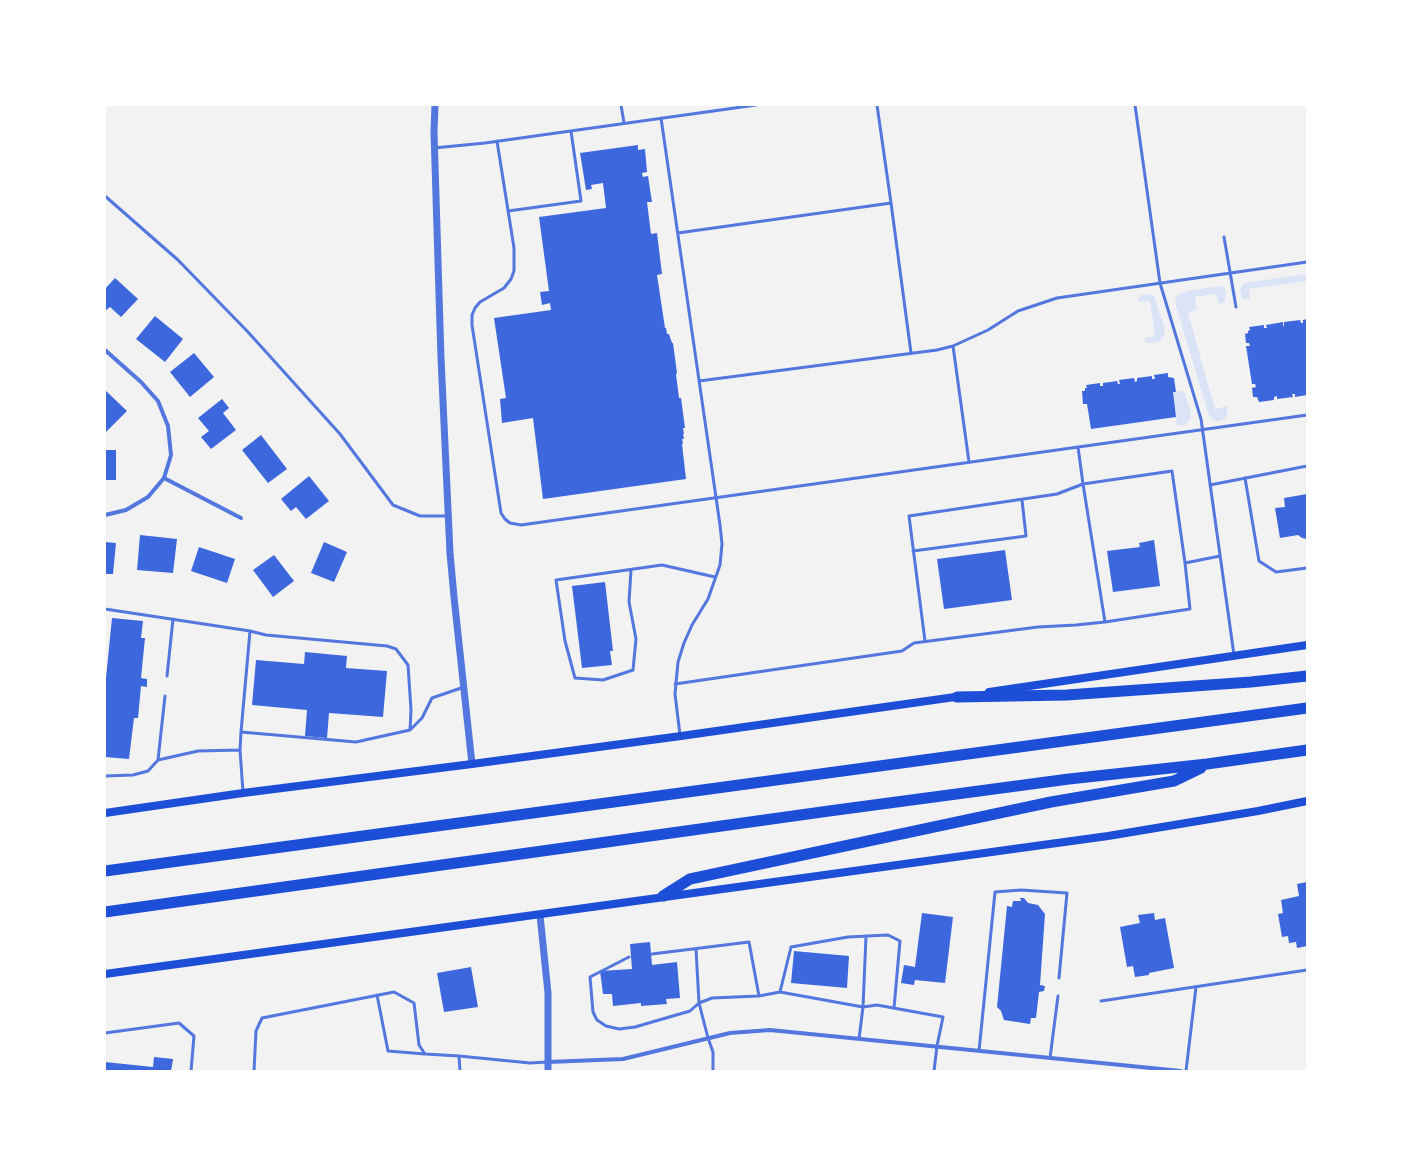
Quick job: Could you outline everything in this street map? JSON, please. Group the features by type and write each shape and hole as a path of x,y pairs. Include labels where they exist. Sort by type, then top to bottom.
{"highway":[{"path":"957,697 1067,695 1251,682 1307,676"},
{"path":"105,871 1307,708"},
{"path":"105,912 829,811 1069,779 1207,764 1307,750"},
{"path":"663,896 690,879 1022,808 1174,781 1207,764"}],"main road":[{"path":"105,813 243,793 681,736 1307,645"},
{"path":"105,974 540,915 663,896 1108,836 1258,811 1307,801"}],"street":[{"path":"435,105 434,148 448,516 454,597 472,764"},
{"path":"105,350 142,382 158,401 168,426 171,455 164,478 148,496 126,510 105,515"},
{"path":"164,478 241,518"},
{"path":"540,915 548,993 548,1071"},
{"path":"548,1062 624,1059 730,1033 770,1030 1181,1071"}],"lane":[{"path":"621,105 624,123"},
{"path":"434,148 497,141 756,105"},
{"path":"877,105 911,353"},
{"path":"1135,105 1160,282 1203,430 1234,655"},
{"path":"661,118 722,544 720,565 708,599 692,625 678,662 675,684 676,709 681,736"},
{"path":"508,211 582,201 571,131"},
{"path":"497,141 514,260 512,279 504,288 480,302 472,315 472,325 501,513 504,519 510,523 521,525 1307,415"},
{"path":"105,196 178,260 248,332 340,434 392,505 420,516 448,516"},
{"path":"678,233 891,203"},
{"path":"1224,237 1236,307"},
{"path":"699,381 937,350 953,346 988,330 1018,310 1071,295 1307,262"},
{"path":"953,346 969,462"},
{"path":"1078,447 1105,622"},
{"path":"1210,484 1307,466"},
{"path":"675,684 902,652 914,643 925,641 1038,627 1105,622 1190,609 1172,471 1083,484 1057,494 1022,500 908,516 925,641"},
{"path":"1245,478 1259,561 1276,572 1307,568"},
{"path":"913,551 1026,536 1022,500"},
{"path":"1185,562 1220,556"},
{"path":"631,570 629,602 636,639 632,670 603,680 575,678 565,641 556,580 662,565 715,577"},
{"path":"105,610 173,619 250,631 266,635 387,646 396,649 408,665 411,710 410,730"},
{"path":"166,676 173,619"},
{"path":"243,793 240,750 250,631"},
{"path":"241,732 356,742 410,730 422,718 432,698 464,687"},
{"path":"158,760 165,696"},
{"path":"105,776 133,775 148,771 158,760 198,751 240,750"},
{"path":"980,1051 995,892 1021,890 1067,893 1059,978"},
{"path":"780,992 791,947 848,937 888,935 900,941 894,1008"},
{"path":"859,1039 863,1007 866,936"},
{"path":"652,954 749,942 759,996"},
{"path":"696,949 700,1003 708,1038 713,1052 714,1071"},
{"path":"629,957 590,977 593,1012 597,1020 606,1026 619,1029 635,1027 690,1012 700,1003 712,998 759,996 780,992 863,1007 877,1006 894,1008 943,1017 934,1071"},
{"path":"1101,1001 1307,970"},
{"path":"1186,1071 1196,987"},
{"path":"254,1071 256,1032 262,1018 394,992 414,1003 419,1045 425,1054"},
{"path":"377,995 388,1051 530,1062 548,1062"},
{"path":"1050,1058 1058,996"},
{"path":"105,1033 179,1022 194,1036 191,1071"},
{"path":"459,1056 460,1071"}],"shaded area":[{"path":"1307,274 1307,281 1249,289 1250,300 1242,299 1240,289 1244,283"},
{"path":"1219,286 1224,287 1226,291 1225,302 1219,304 1216,294 1195,297 1197,310 1188,313 1215,409 1227,406 1227,415 1225,418 1221,421 1216,421 1212,419 1208,413 1175,303 1176,297 1180,294 1188,291"},
{"path":"1148,294 1154,296 1165,330 1164,336 1158,342 1145,342 1145,338 1155,336 1150,301 1138,302 1138,299 1141,295"},
{"path":"1184,391 1191,412 1191,419 1184,425 1177,426 1173,392"}],"building":[{"path":"638,145 638,150 645,149 647,172 642,173 643,177 648,176 652,202 647,202 651,234 657,233 662,274 657,275 665,328 673,343 679,398 681,398 685,428 683,428 684,439 682,439 682,444 686,479 543,499 533,418 502,423 500,399 506,398 494,318 551,310 550,303 542,305 540,292 549,291 539,217 606,208 603,183 591,185 592,189 586,190 580,153"},
{"path":"115,278 138,299 121,317 110,307 105,311 105,289"},
{"path":"155,316 183,339 165,362 136,339"},
{"path":"1307,319 1307,395 1295,397 1295,394 1292,394 1293,397 1277,399 1277,396 1274,397 1274,400 1259,402 1257,397 1253,397 1252,388 1256,387 1255,384 1252,384 1246,346 1250,346 1249,343 1246,343 1245,334 1250,330 1249,327 1264,325 1264,328 1267,328 1266,325 1283,322 1284,326 1284,322 1300,320 1301,323 1303,323 1303,320"},
{"path":"194,353 214,377 190,397 170,372"},
{"path":"1168,373 1168,377 1174,378 1176,392 1173,392 1176,417 1091,429 1087,404 1083,404 1082,391 1085,391 1085,388 1087,388 1086,385 1100,383 1100,386 1103,386 1103,383 1117,381 1118,384 1120,384 1119,380 1134,378 1135,382 1137,381 1137,378 1152,376 1152,379 1155,379 1154,375"},
{"path":"105,390 127,411 105,433"},
{"path":"222,399 229,408 223,413 236,430 211,449 201,437 209,431 198,418"},
{"path":"261,435 287,469 268,483 242,450"},
{"path":"105,450 116,450 116,480 105,480"},
{"path":"309,476 329,501 306,519 296,507 291,511 281,499"},
{"path":"1307,494 1307,539 1298,535 1280,538 1275,508 1285,507 1284,498"},
{"path":"140,535 177,539 173,573 137,570"},
{"path":"1154,540 1160,586 1113,592 1107,551 1140,547 1139,543"},
{"path":"105,542 116,543 113,574 105,574"},
{"path":"324,542 347,552 334,582 311,573"},
{"path":"199,547 235,559 227,583 191,571"},
{"path":"1005,550 1012,600 944,609 937,559"},
{"path":"274,555 294,581 273,597 253,570"},
{"path":"605,582 613,651 610,651 612,665 582,668 572,586"},
{"path":"112,618 143,621 141,638 145,638 141,678 147,679 147,687 141,686 138,718 134,718 129,759 105,757 105,688"},
{"path":"305,652 347,656 346,668 387,671 383,717 329,713 327,738 305,736 307,710 252,705 256,660 304,664"},
{"path":"1307,882 1307,946 1297,948 1296,942 1289,943 1288,936 1282,937 1278,914 1283,913 1281,900 1299,896 1297,884"},
{"path":"1020,898 1024,898 1028,903 1038,905 1045,914 1040,985 1045,986 1044,991 1039,992 1036,1018 1031,1018 1030,1024 1004,1020 1001,1011 997,1007 1007,906 1012,907 1013,901 1021,901"},
{"path":"922,913 953,917 945,983 915,980 914,985 901,983 904,965 915,967"},
{"path":"1154,913 1155,920 1165,918 1174,968 1135,977 1133,966 1127,967 1120,927 1140,923 1138,915"},
{"path":"650,942 652,965 677,962 680,998 666,999 667,1004 641,1006 641,1003 613,1006 612,994 603,994 600,971 632,969 630,944"},
{"path":"794,951 849,956 847,988 791,983"},
{"path":"471,967 478,1007 444,1012 437,973"},
{"path":"154,1057 173,1059 171,1071 105,1071 105,1062 153,1067"}]}
